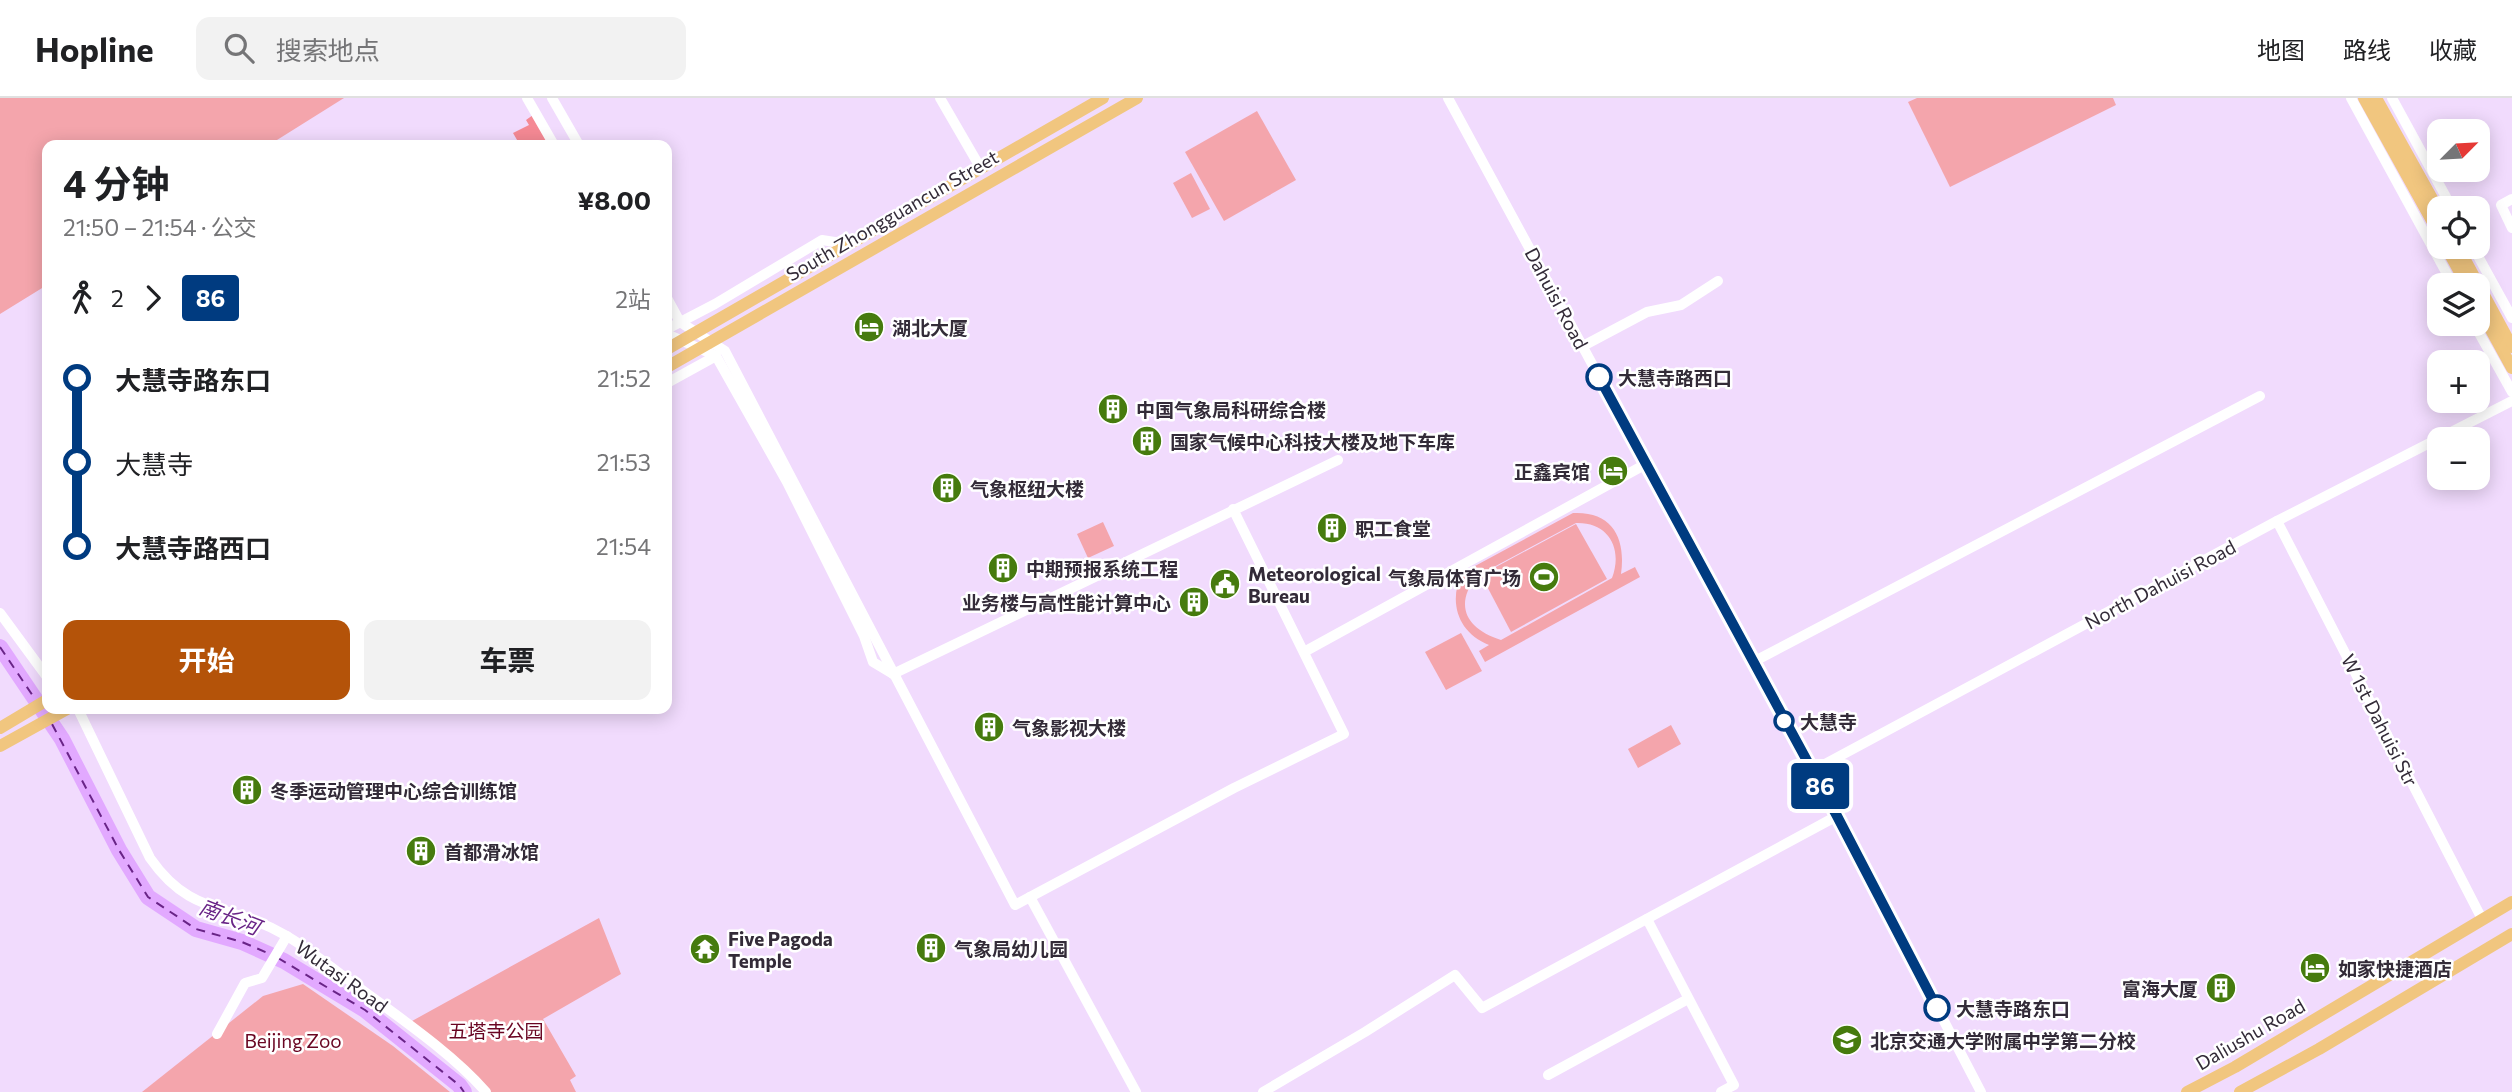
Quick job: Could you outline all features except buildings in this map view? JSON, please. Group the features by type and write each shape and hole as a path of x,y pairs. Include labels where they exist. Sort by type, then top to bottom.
{"main road":[{"name":"South Zhongguancun Street","path":"672,346 980,167 1081,103 1103,98"},
{"name":"South Zhongguancun Street","path":"672,364 1137,98"},
{"path":"2364,98 2427,212"},
{"path":"2376,98 2430,196"},
{"path":"2464,259 2512,347"},
{"path":"2490,328 2512,368"},
{"path":"0,728 42,703"},
{"path":"0,746 60,714"},
{"name":"Daliushu Road","path":"2187,1092 2235,1067 2512,902"},
{"path":"2240,1092 2319,1049 2512,934"}],"street":[{"path":"527,98 551,140"},
{"path":"552,98 576,140"},
{"path":"940,98 980,167"},
{"name":"Dahuisi Road","path":"1448,98 1837,816 1981,1092"},
{"path":"2351,98 2446,273"},
{"path":"2392,98 2445,196"},
{"path":"2512,199 2501,205 2512,228"},
{"path":"672,328 822,240 847,244"},
{"path":"2480,259 2512,318"},
{"path":"1583,346 1647,312 1681,305 1718,281"},
{"path":"672,307 680,321 695,331 705,345"},
{"path":"672,335 682,340 705,345 720,353 1015,905 1234,788 1344,734 1233,509"},
{"path":"2481,336 2512,392"},
{"path":"672,380 720,353"},
{"path":"1753,662 2260,396"},
{"name":"North Dahuisi Road","path":"1812,771 2277,521 2512,401"},
{"path":"893,674 1338,460"},
{"path":"1304,652 1646,464"},
{"name":"W 1st Dahuisi Str","path":"2277,521 2482,919"},
{"path":"0,613 42,670"},
{"name":"Wutasi Road","path":"73,714 150,858 164,878 183,894 202,904 251,919 288,936 414,1030 486,1092"},
{"path":"1263,1092 1455,975 1482,1008 1837,816"},
{"path":"1030,897 1136,1092"},
{"path":"1647,919 1736,1088 1721,1092"},
{"path":"217,1034 245,983 262,978 288,936"},
{"path":"1548,1075 1688,999"}],"green space":[{"path":"0,98 344,98 277,140 42,140 42,288 0,314"},
{"path":"1917,98 2113,98 2116,105 1950,187 1908,102"},
{"path":"1257,111 1296,180 1224,221 1185,152"},
{"path":"1191,173 1210,209 1192,218 1173,183"},
{"path":"1573,513 1587,514 1607,522 1619,539 1621,574 1635,567 1640,577 1485,662 1479,651 1489,645 1478,640 1463,625 1456,605 1462,573","holes":["1576,523 1587,524 1605,532 1610,539 1616,557 1612,578 1501,640 1472,623 1465,607 1466,597 1477,576"]},
{"path":"1103,522 1114,546 1088,558 1077,534"},
{"name":"气象局体育广场","path":"1576,524 1607,579 1511,632 1481,575"},
{"path":"1461,633 1482,671 1446,690 1425,652"},
{"path":"1671,725 1681,744 1638,768 1628,749"},
{"name":"五塔寺公园","path":"599,918 621,974 543,1019 576,1076 570,1080 576,1092 489,1092 412,1021"},
{"name":"Beijing Zoo","path":"303,984 393,1046 450,1092 142,1092 263,996"}],"shaded area":[{"path":"533,115 548,140 517,140 513,133 529,125 526,120"}],"waterway":[{"name":"南长河","path":"0,647 42,709"},
{"name":"南长河","path":"45,714 62,739 119,850 148,897 196,929 242,942 284,961 365,1010 459,1085 464,1092"}],"ferry route":[{"path":"0,647 35,699"},
{"path":"52,724 119,850 148,897 196,929 242,942 270,954"},
{"path":"278,958 365,1010 459,1085 464,1092"}],"bus line":[{"name":"86","path":"1599,377 1837,816 1937,1008"}],"place":[{"name":"湖北大厦","path":"869,327"},
{"name":"大慧寺路西口","path":"1599,377"},
{"name":"中国气象局科研综合楼","path":"1113,409"},
{"name":"国家气候中心科技大楼及地下车库","path":"1147,441"},
{"name":"正鑫宾馆","path":"1613,471"},
{"name":"气象枢纽大楼","path":"947,488"},
{"name":"职工食堂","path":"1332,528"},
{"name":"中期预报系统工程","path":"1003,568"},
{"name":"气象局体育广场","path":"1544,577"},
{"name":"Meteorological Bureau","path":"1225,584"},
{"name":"业务楼与高性能计算中心","path":"1194,602"},
{"name":"大慧寺","path":"1784,721"},
{"name":"气象影视大楼","path":"989,727"},
{"name":"冬季运动管理中心综合训练馆","path":"247,790"},
{"name":"首都滑冰馆","path":"421,851"},
{"name":"气象局幼儿园","path":"931,948"},
{"name":"Five Pagoda Temple","path":"705,949"},
{"name":"如家快捷酒店","path":"2315,968"},
{"name":"富海大厦","path":"2221,988"},
{"name":"大慧寺路东口","path":"1937,1008"},
{"name":"北京交通大学附属中学第二分校","path":"1847,1040"}]}
